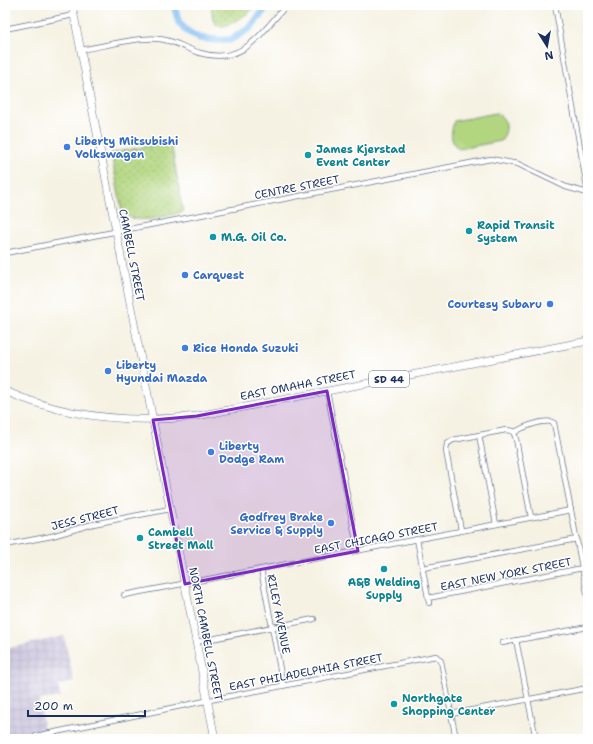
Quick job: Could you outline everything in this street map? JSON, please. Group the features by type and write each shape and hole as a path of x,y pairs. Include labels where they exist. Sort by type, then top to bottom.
{"main road":[{"name":"CAMBELL STREET","path":"72,5 170,509"},
{"name":"EAST OMAHA STREET","path":"153,420 197,416 588,341"},
{"name":"SD 44","path":"5,390 36,403 74,414 113,419 153,420"},
{"name":"NORTH CAMBELL STREET","path":"170,509 215,739"}],"street":[{"path":"80,50 159,38 173,42 200,54 224,56 238,52 250,45 287,5"},
{"path":"554,5 588,193"},
{"path":"5,29 74,15"},
{"name":"CENTRE STREET","path":"5,253 491,159 518,164 566,187 588,193"},
{"path":"327,391 358,551"},
{"path":"514,433 525,426 548,421 554,423 588,598"},
{"path":"461,530 446,446 453,440 479,435 508,430 514,433"},
{"path":"514,433 531,517"},
{"path":"479,435 496,524"},
{"name":"JESS STREET","path":"5,545 52,536 93,524 170,509"},
{"name":"EAST CHICAGO STREET","path":"124,595 571,510"},
{"path":"417,539 429,603"},
{"path":"423,568 577,539"},
{"name":"EAST NEW YORK STREET","path":"428,598 588,567"},
{"name":"RILEY AVENUE","path":"261,570 284,685"},
{"path":"196,642 314,619"},
{"path":"502,643 588,626"},
{"path":"516,640 536,739"},
{"name":"EAST PHILADELPHIA STREET","path":"36,736 432,656 438,657 440,661 451,714"},
{"path":"456,739 451,714 588,688"}],"highlighted area":[{"path":"327,391 358,551 185,584 153,420 197,416"}],"shaded area":[{"path":"64,636 74,682 58,685 60,697 39,700 44,731 5,739 5,649"}],"green space":[{"path":"211,5 257,5 236,21 224,26 219,26 214,21"},
{"path":"496,113 503,119 506,126 505,133 501,141 459,149 456,146 452,140 454,121"},
{"path":"171,142 183,212 142,220 127,216 122,211 111,153"}],"waterway":[{"path":"174,5 179,23 187,31 199,38 217,40 230,40 250,28 268,5"},
{"path":"586,5 588,21"}],"place":[{"name":"Liberty Mitsubishi Volkswagen","path":"67,147"},
{"name":"James Kjerstad Event Center","path":"308,155"},
{"name":"Rapid Transit System","path":"469,231"},
{"name":"M.G. Oil Co.","path":"213,237"},
{"name":"Carquest","path":"185,275"},
{"name":"Courtesy Subaru","path":"550,304"},
{"name":"Rice Honda Suzuki","path":"185,348"},
{"name":"Liberty Hyundai Mazda","path":"108,371"},
{"name":"Liberty Dodge Ram","path":"211,452"},
{"name":"Godfrey Brake Service & Supply","path":"331,523"},
{"name":"Cambell Street Mall","path":"140,538"},
{"name":"A&B Welding Supply","path":"384,569"},
{"name":"Northgate Shopping Center","path":"394,704"}]}
